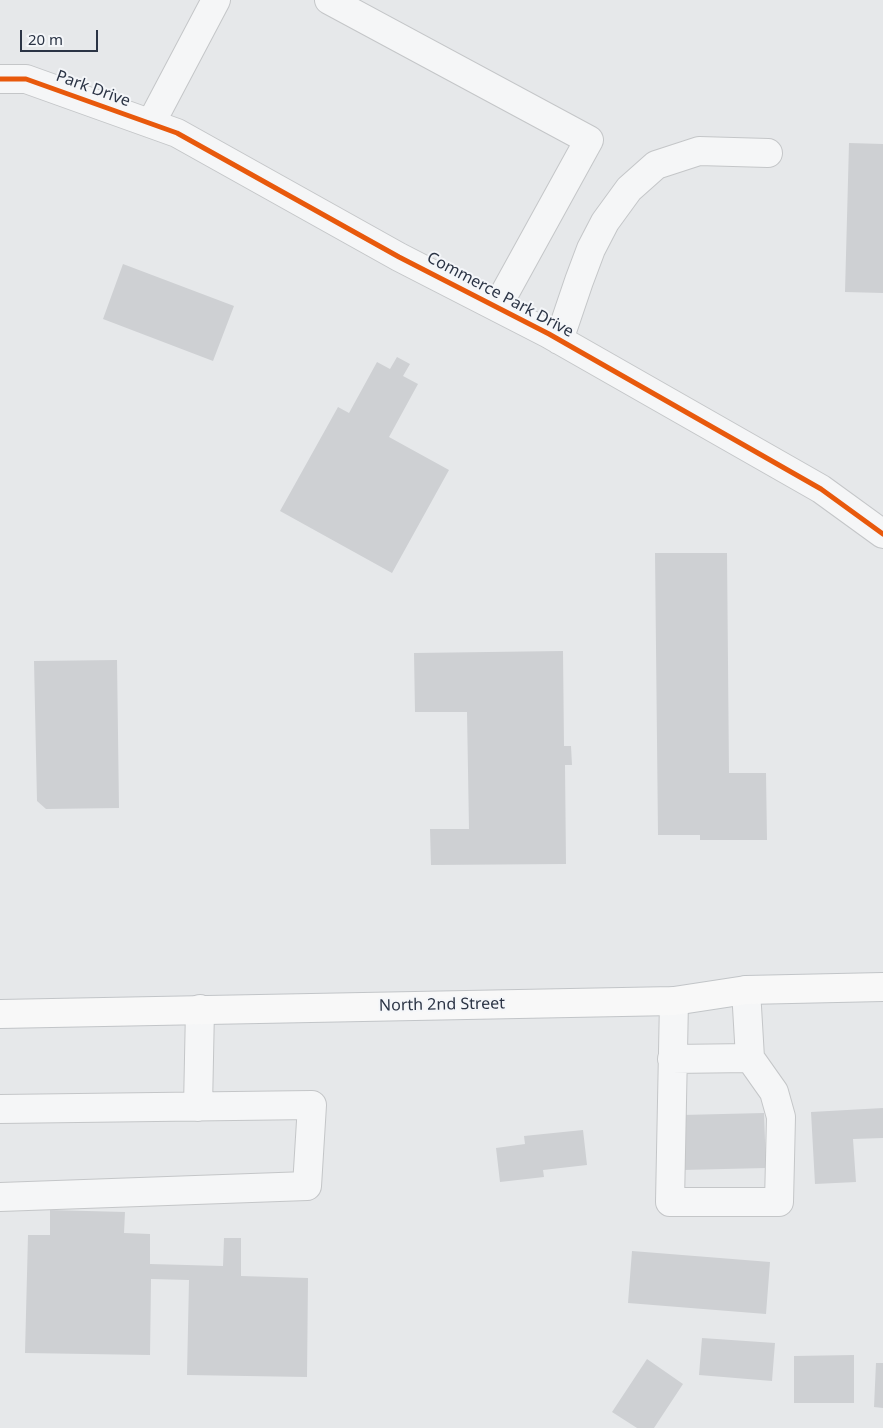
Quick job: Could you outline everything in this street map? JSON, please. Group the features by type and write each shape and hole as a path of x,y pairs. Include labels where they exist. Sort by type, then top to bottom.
{"main road":[{"name":"North 2nd Street","path":"0,1014 674,1001 746,990 883,987"}],"street":[{"path":"151,123 216,0"},
{"path":"329,0 589,140 497,307"},
{"name":"Park Drive","path":"0,79 26,79 177,133"},
{"name":"Commerce Park Drive","path":"177,133 399,257 559,340 821,489 883,534"},
{"path":"559,340 578,281 595,242 605,222 629,189 656,165 699,151 768,152"},
{"path":"674,1001 670,1202 779,1202 781,1118 774,1092 750,1058 746,990"},
{"path":"198,1107 200,1009"},
{"path":"672,1058 750,1058"},
{"path":"0,1109 312,1105 307,1186 0,1197"}],"building":[{"path":"849,143 883,144 883,293 845,292"},
{"path":"123,264 234,306 213,361 103,319"},
{"path":"397,357 410,364 403,376 418,384 389,437 449,470 392,573 280,511 338,407 349,413 377,362 390,369"},
{"path":"655,553 727,553 729,773 766,773 767,840 700,840 700,835 658,835"},
{"path":"563,651 564,746 571,746 572,765 565,765 566,864 431,865 430,829 469,829 467,712 415,712 414,653"},
{"path":"117,660 119,808 46,809 37,801 34,661"},
{"path":"883,1108 883,1138 853,1139 856,1182 815,1184 811,1112"},
{"path":"764,1113 766,1168 683,1170 682,1115"},
{"path":"583,1130 587,1165 543,1170 544,1177 500,1182 496,1148 525,1144 524,1136"},
{"path":"50,1210 125,1212 124,1233 150,1234 150,1264 223,1266 224,1238 241,1238 241,1276 308,1278 307,1377 187,1375 189,1280 151,1279 150,1355 25,1353 28,1235 50,1235"},
{"path":"632,1251 770,1262 766,1314 628,1303"},
{"path":"702,1338 775,1343 772,1381 699,1375"},
{"path":"854,1355 854,1403 794,1403 794,1356"},
{"path":"647,1359 683,1384 654,1428 637,1428 612,1412"},
{"path":"876,1363 883,1363 883,1408 874,1407"}],"cycle path":[{"path":"0,79 26,79 177,133 399,257 549,334 821,489 883,534"}]}
